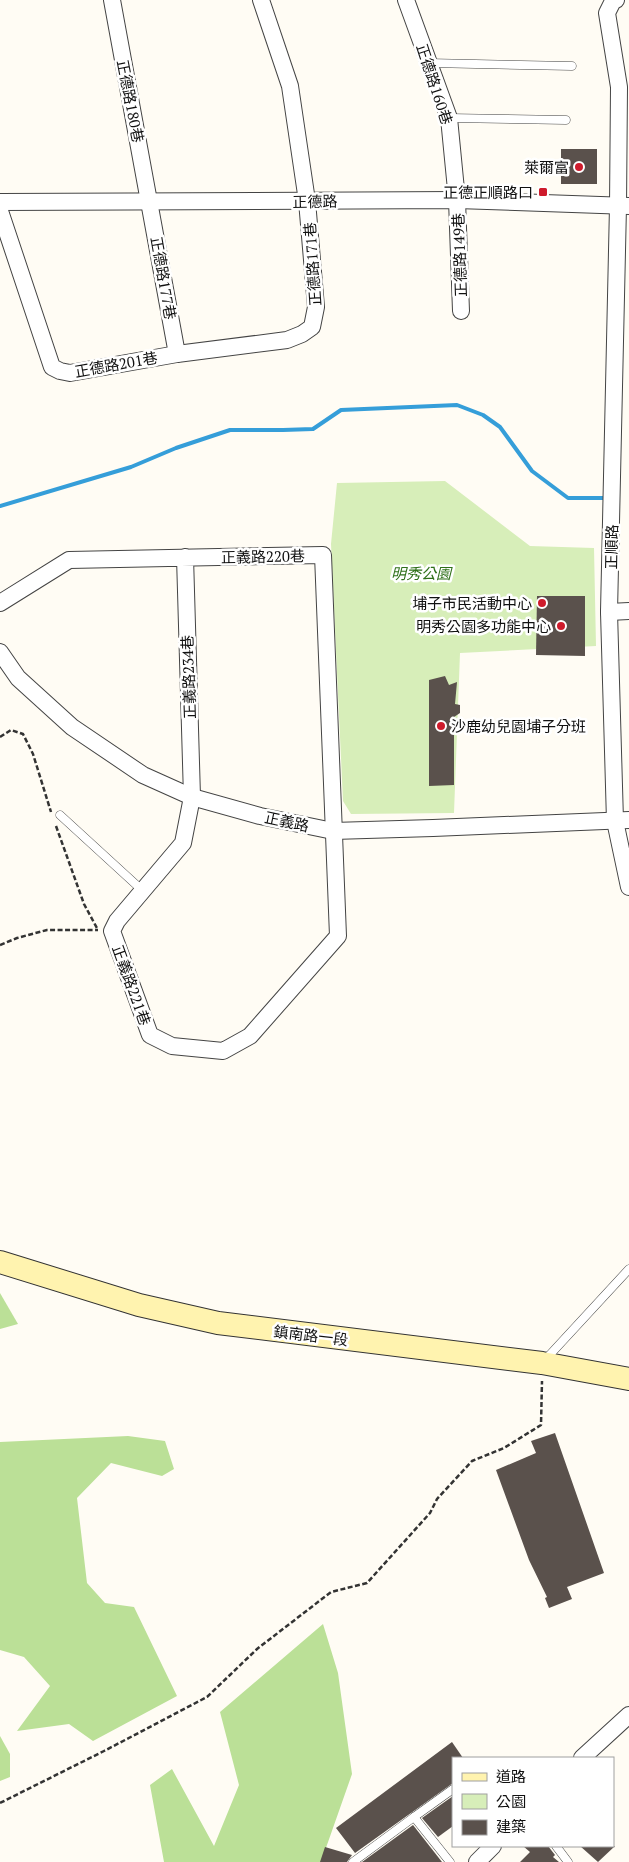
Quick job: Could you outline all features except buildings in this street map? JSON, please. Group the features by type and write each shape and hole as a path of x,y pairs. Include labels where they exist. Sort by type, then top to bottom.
{"street":[{"name":"正德路180巷","path":"112,0 150,202"},
{"path":"262,0 290,86 307,201"},
{"name":"正德路160巷","path":"406,0 449,118 457,200"},
{"name":"正順路","path":"616,0 613,1 607,13 619,87 624,206 622,345 610,612 622,821 629,887"},
{"name":"正德路","path":"0,202 457,200 624,206"},
{"name":"正德路149巷","path":"457,200 461,311"},
{"name":"正德路171巷","path":"307,201 316,307 312,327"},
{"name":"正德路177巷","path":"150,202 178,354"},
{"name":"正德路201巷","path":"0,211 52,366 60,371 70,373 178,354 287,340 302,334 312,327"},
{"name":"正義路220巷","path":"0,603 69,560 324,556 333,830"},
{"name":"正義路234巷","path":"185,557 192,797"},
{"path":"610,612 629,611"},
{"name":"正義路","path":"0,652 18,678 72,727 143,775 192,797 260,816 333,830 622,821"},
{"name":"正義路221巷","path":"192,797 183,843 117,921 112,932 150,1035 172,1046 223,1051 250,1036 338,936 333,830"},
{"name":"鎮南路一段","path":"0,1262 139,1305 218,1323 542,1363 629,1379"},
{"path":"583,1757 629,1714"},
{"path":"478,1862 492,1847"}],"lane":[{"path":"429,64 572,66"},
{"path":"449,118 566,120"},
{"path":"60,815 144,891"},
{"path":"542,1363 629,1269"},
{"path":"353,1862 452,1790"},
{"path":"414,1817 450,1862"},
{"path":"557,1847 568,1862"}],"path":[{"path":"0,945 47,930 112,932"},
{"path":"0,1803 104,1752 207,1697 257,1649 331,1592 367,1583 430,1513 438,1499 472,1461 504,1448 541,1426 542,1363"}],"green space":[{"name":"明秀公園","path":"445,481 530,546 594,548 596,646 460,653 454,813 351,814 343,801 331,544 337,483"},
{"path":"0,1293 18,1324 0,1329"},
{"path":"128,1436 165,1441 174,1469 162,1476 111,1463 77,1498 87,1583 105,1603 134,1607 177,1696 93,1741 69,1724 17,1731 50,1686 24,1657 0,1650 0,1442"},
{"path":"323,1624 338,1673 352,1774 321,1862 164,1862 150,1785 172,1769 214,1846 239,1785 220,1712"},
{"path":"0,1736 10,1754 10,1777 0,1781"}],"waterway":[{"path":"0,506 131,467 176,448 230,430 313,429 341,410 457,405 483,415 500,427 532,471 568,498 607,498"}],"place":[{"name":"萊爾富","path":"579,167"},
{"name":"正德正順路口","path":"543,192"},
{"name":"埔子市民活動中心","path":"542,603"},
{"name":"明秀公園多功能中心","path":"561,626"},
{"name":"沙鹿幼兒園埔子分班","path":"441,726"}]}
